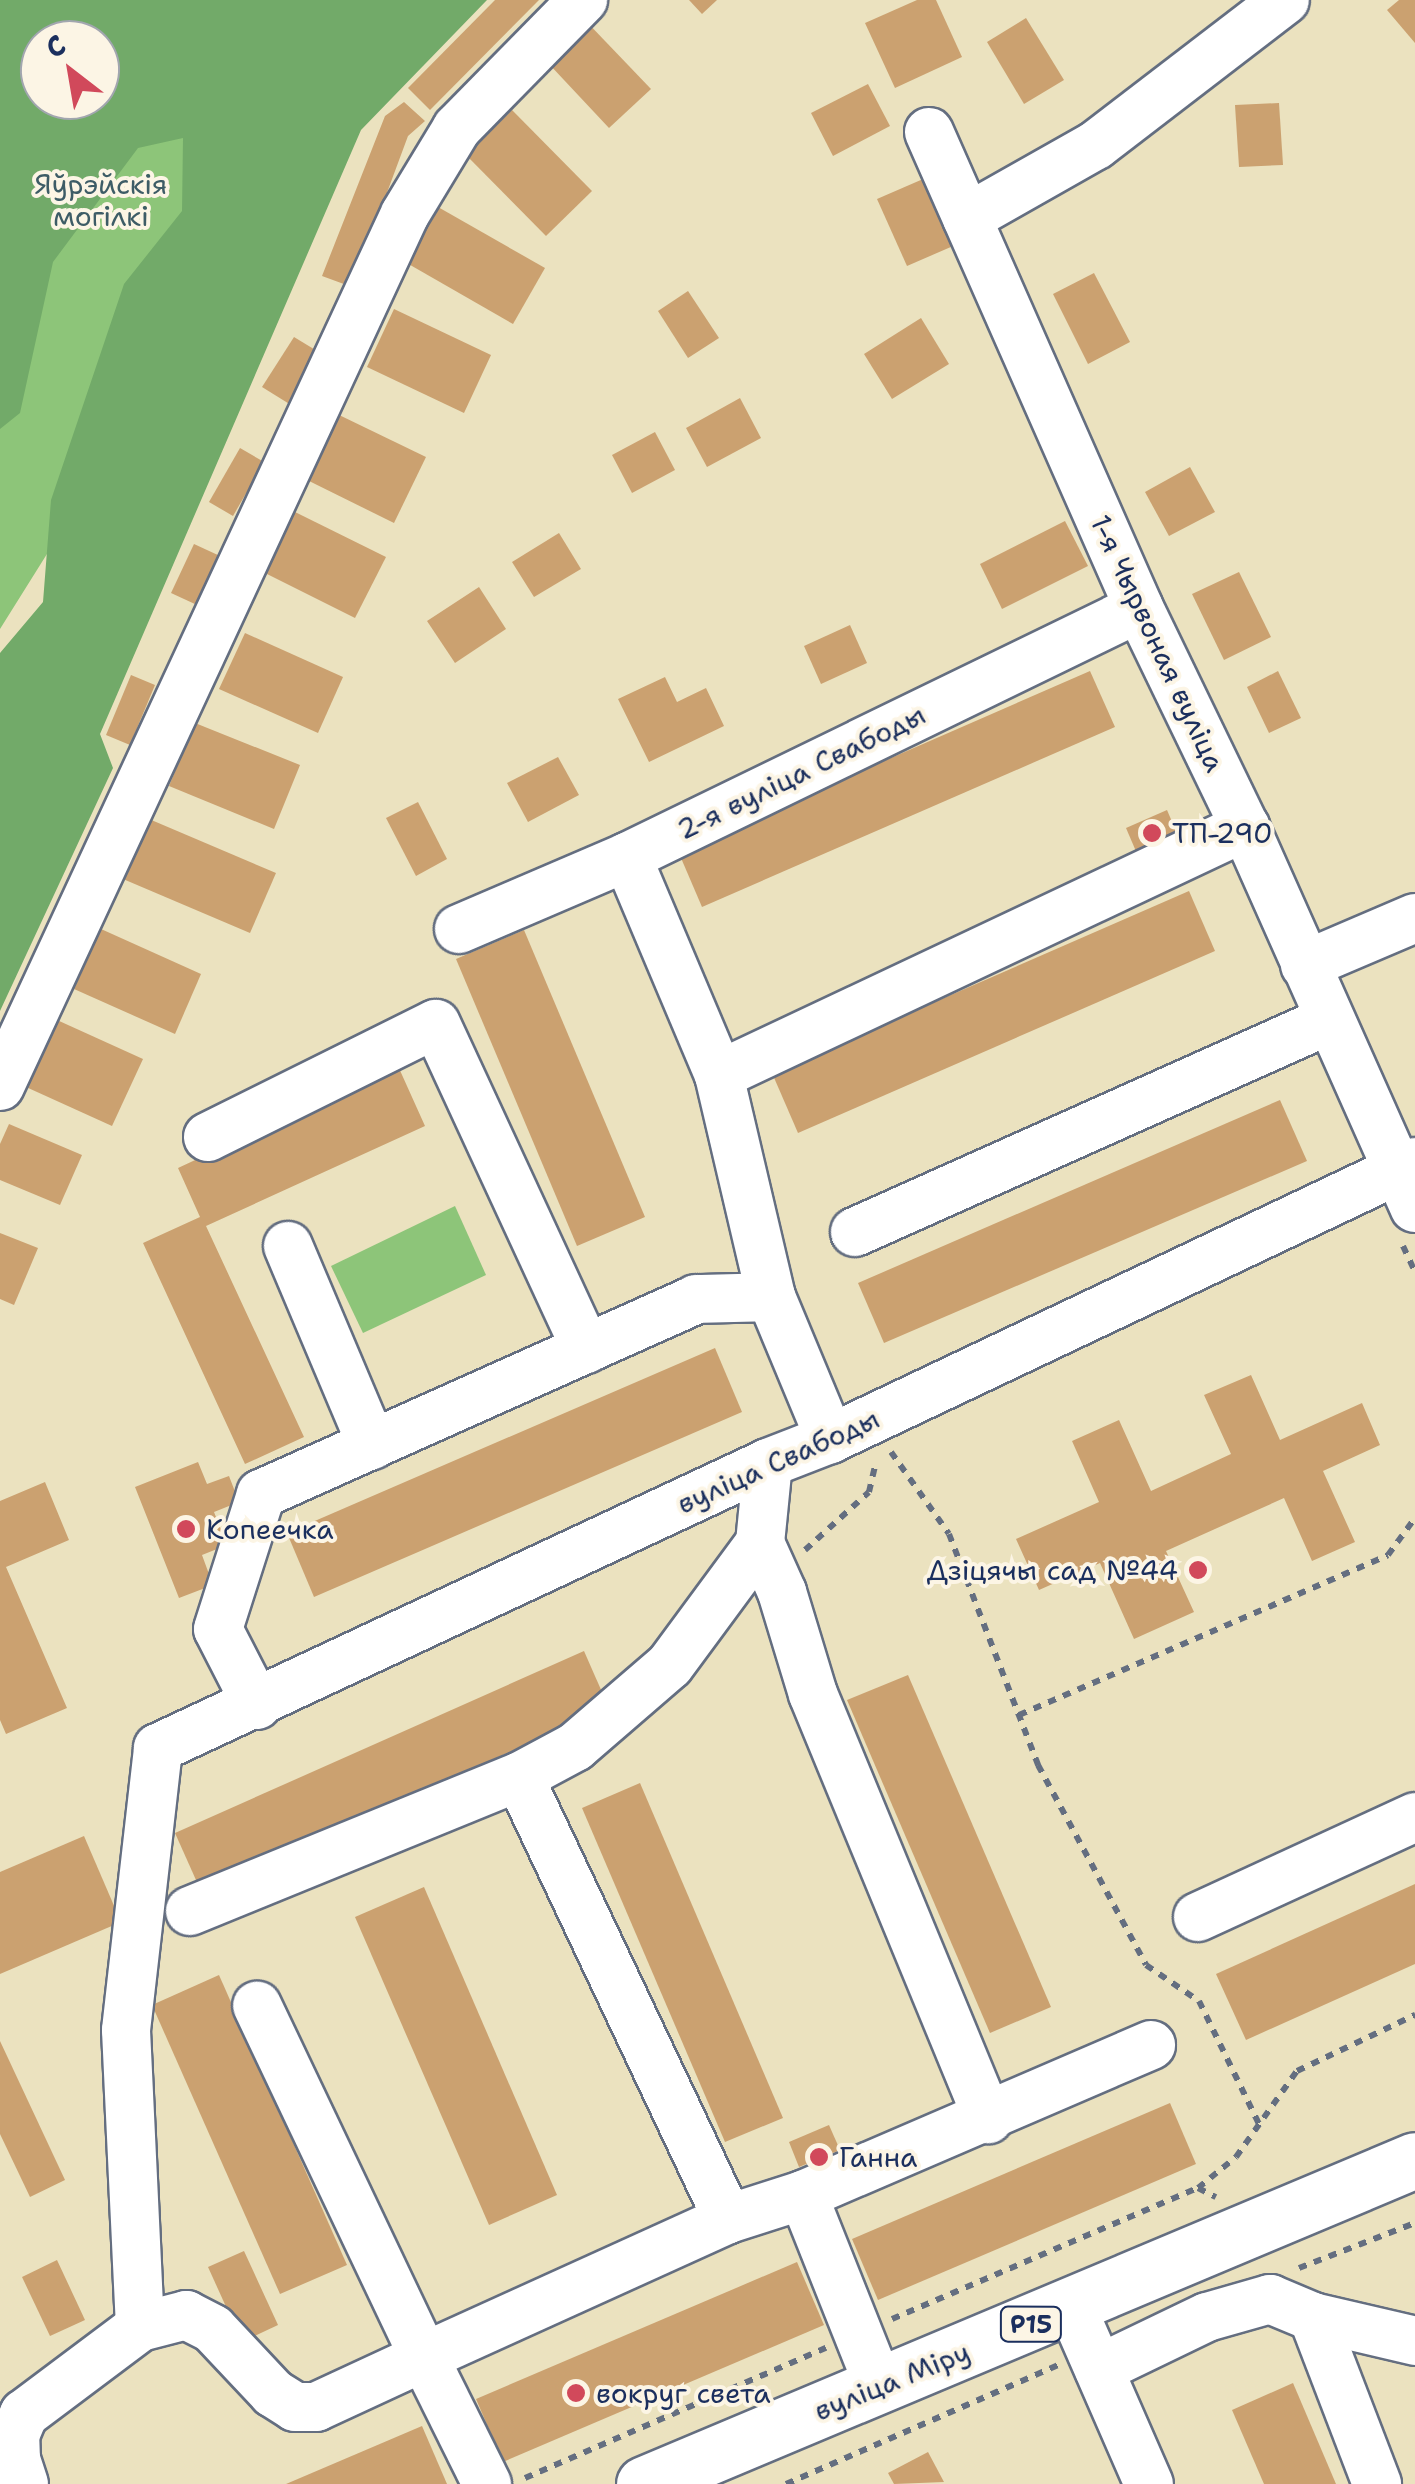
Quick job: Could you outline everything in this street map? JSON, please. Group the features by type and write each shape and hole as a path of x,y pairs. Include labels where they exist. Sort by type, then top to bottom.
{"main road":[{"name":"вуліца Міру","path":"644,2484 879,2386 1081,2345 1415,2160"}],"street":[{"path":"0,1086 405,214 457,128 583,0"},
{"path":"967,218 1096,145 1285,0"},
{"name":"1-я Чырвоная вуліца","path":"929,132 1140,608 1244,827 1329,1020 1409,1180"},
{"name":"2-я вуліца Свабоды","path":"460,928 627,858 1140,608"},
{"path":"719,1075 1244,827"},
{"path":"627,858 719,1075 771,1297 830,1438"},
{"path":"1305,965 1415,918"},
{"path":"855,1232 1329,1020"},
{"path":"208,1137 436,1024 586,1349"},
{"name":"вуліца Свабоды","path":"140,2327 126,2030 158,1748 768,1463 1409,1180"},
{"path":"288,1246 372,1445"},
{"path":"258,1704 218,1628 261,1494 696,1299 771,1297"},
{"path":"768,1463 760,1543 782,1592 813,1694 988,2118"},
{"path":"190,1911 518,1777 575,1747 670,1665 760,1543"},
{"path":"518,1777 728,2219"},
{"path":"1198,1917 1415,1816"},
{"path":"257,2006 487,2484"},
{"path":"24,2484 16,2460 16,2435 24,2414 140,2327 186,2315 214,2329 273,2392 295,2407 316,2406 728,2219 803,2195 1151,2045"},
{"path":"803,2195 879,2386"},
{"path":"1149,2484 1081,2345 1270,2299 1313,2317 1415,2342"},
{"path":"1313,2317 1378,2484"}],"path":[{"path":"882,1438 949,1534 1038,1765 1146,1965 1199,2001 1259,2124"},
{"path":"1019,1715 1388,1555 1415,1518"},
{"path":"510,2484 1198,2188 1236,2157 1297,2071 1415,2015"},
{"path":"1198,2188 1227,2203"},
{"path":"786,2484 1081,2345"}],"green space":[{"name":"Яўрэйскія могілкі","path":"0,0 259,0 253,132 67,522 0,629"},
{"path":"0,0 487,0 361,130 100,734 113,768 0,1011 0,653 43,602 51,500 124,284 182,211 183,138 138,148 53,262 20,413 0,429"},
{"path":"455,1206 486,1275 363,1333 331,1266"}],"building":[{"path":"495,0 539,0 430,110 408,88"},
{"path":"689,0 717,0 702,14"},
{"path":"917,0 936,0 962,57 895,88 865,23"},
{"path":"1399,0 1415,0 1415,43 1387,10"},
{"path":"583,18 651,89 609,128 549,64"},
{"path":"1026,18 1064,80 1024,104 987,42"},
{"path":"868,84 890,126 833,156 811,113"},
{"path":"404,102 425,121 408,136 352,287 322,276 385,116"},
{"path":"1279,103 1283,165 1239,167 1235,105"},
{"path":"512,110 592,191 546,236 466,155"},
{"path":"930,176 960,243 907,266 877,199"},
{"path":"438,207 545,268 513,324 405,262"},
{"path":"1094,273 1130,342 1088,364 1053,294"},
{"path":"688,291 719,338 688,358 658,311"},
{"path":"394,309 491,355 464,413 367,367"},
{"path":"921,318 949,364 892,399 864,354"},
{"path":"294,337 322,354 291,405 262,387"},
{"path":"740,398 761,438 707,467 686,428"},
{"path":"335,413 426,457 394,523 303,478"},
{"path":"655,432 675,470 632,493 612,455"},
{"path":"240,448 264,462 233,516 209,502"},
{"path":"1190,467 1215,512 1169,536 1145,492"},
{"path":"293,511 386,557 355,618 263,572"},
{"path":"1065,521 1088,566 1002,609 980,564"},
{"path":"559,533 581,569 534,597 512,562"},
{"path":"194,544 220,556 197,605 171,593"},
{"path":"1239,572 1271,637 1224,660 1192,594"},
{"path":"479,587 506,629 455,663 427,621"},
{"path":"850,625 867,663 821,684 804,646"},
{"path":"245,633 343,677 318,733 219,689"},
{"path":"1090,671 1115,727 702,907 678,851"},
{"path":"1278,671 1301,718 1269,733 1247,687"},
{"path":"131,675 155,685 130,745 106,735"},
{"path":"665,677 677,702 706,688 724,726 649,762 618,699"},
{"path":"195,723 300,765 274,829 169,786"},
{"path":"558,757 579,795 528,822 507,783"},
{"path":"418,802 447,859 416,876 386,818"},
{"name":"ТП-290","path":"1167,810 1179,838 1138,856 1126,828"},
{"path":"149,819 276,873 250,933 123,879"},
{"path":"1189,891 1215,951 798,1133 772,1073"},
{"path":"101,929 201,974 175,1034 74,989"},
{"path":"524,930 645,1217 577,1246 456,959"},
{"path":"57,1020 143,1059 112,1126 26,1087"},
{"path":"398,1066 425,1126 206,1226 304,1437 245,1464 143,1243 200,1217 178,1168"},
{"path":"1280,1100 1307,1161 884,1343 858,1283"},
{"path":"9,1124 82,1155 60,1205 0,1180 0,1144"},
{"path":"0,1233 38,1248 14,1305 0,1299"},
{"path":"715,1348 742,1412 314,1597 287,1533"},
{"path":"1251,1375 1280,1440 1362,1403 1380,1445 1323,1471 1355,1542 1312,1561 1284,1498 1166,1551 1194,1612 1134,1639 1100,1563 1039,1590 1016,1539 1099,1502 1072,1441 1119,1420 1151,1491 1231,1454 1204,1395"},
{"name":"Копеечка","path":"198,1462 207,1484 229,1476 239,1502 214,1512 227,1545 202,1555 213,1585 179,1598 135,1487"},
{"path":"45,1482 69,1540 6,1567 67,1708 6,1734 0,1720 0,1501"},
{"path":"584,1651 609,1708 200,1889 175,1833"},
{"path":"908,1675 1051,2007 990,2033 847,1700"},
{"path":"640,1783 783,2118 725,2142 582,1808"},
{"path":"84,1836 121,1922 0,1974 0,1872"},
{"path":"1415,1884 1415,1964 1246,2040 1216,1974"},
{"path":"424,1887 557,2195 489,2225 355,1917"},
{"path":"219,1975 347,2265 280,2294 152,2005"},
{"path":"0,2041 65,2180 30,2197 0,2134"},
{"path":"1170,2103 1196,2164 878,2300 852,2239"},
{"path":"829,2125 840,2150 799,2167 789,2142"},
{"path":"244,2251 278,2325 242,2342 208,2267"},
{"path":"57,2260 85,2320 50,2336 22,2277"},
{"path":"797,2262 824,2325 503,2462 476,2399"},
{"path":"1293,2383 1336,2484 1264,2484 1232,2410"},
{"path":"422,2426 447,2484 286,2484"},
{"path":"928,2452 944,2482 894,2484 888,2473"}],"place":[{"name":"ТП-290","path":"1152,833"},
{"name":"Копеечка","path":"186,1529"},
{"name":"Дзіцячы сад №44","path":"1198,1570"},
{"name":"Ганна","path":"819,2157"},
{"name":"вокруг света","path":"576,2393"}]}
